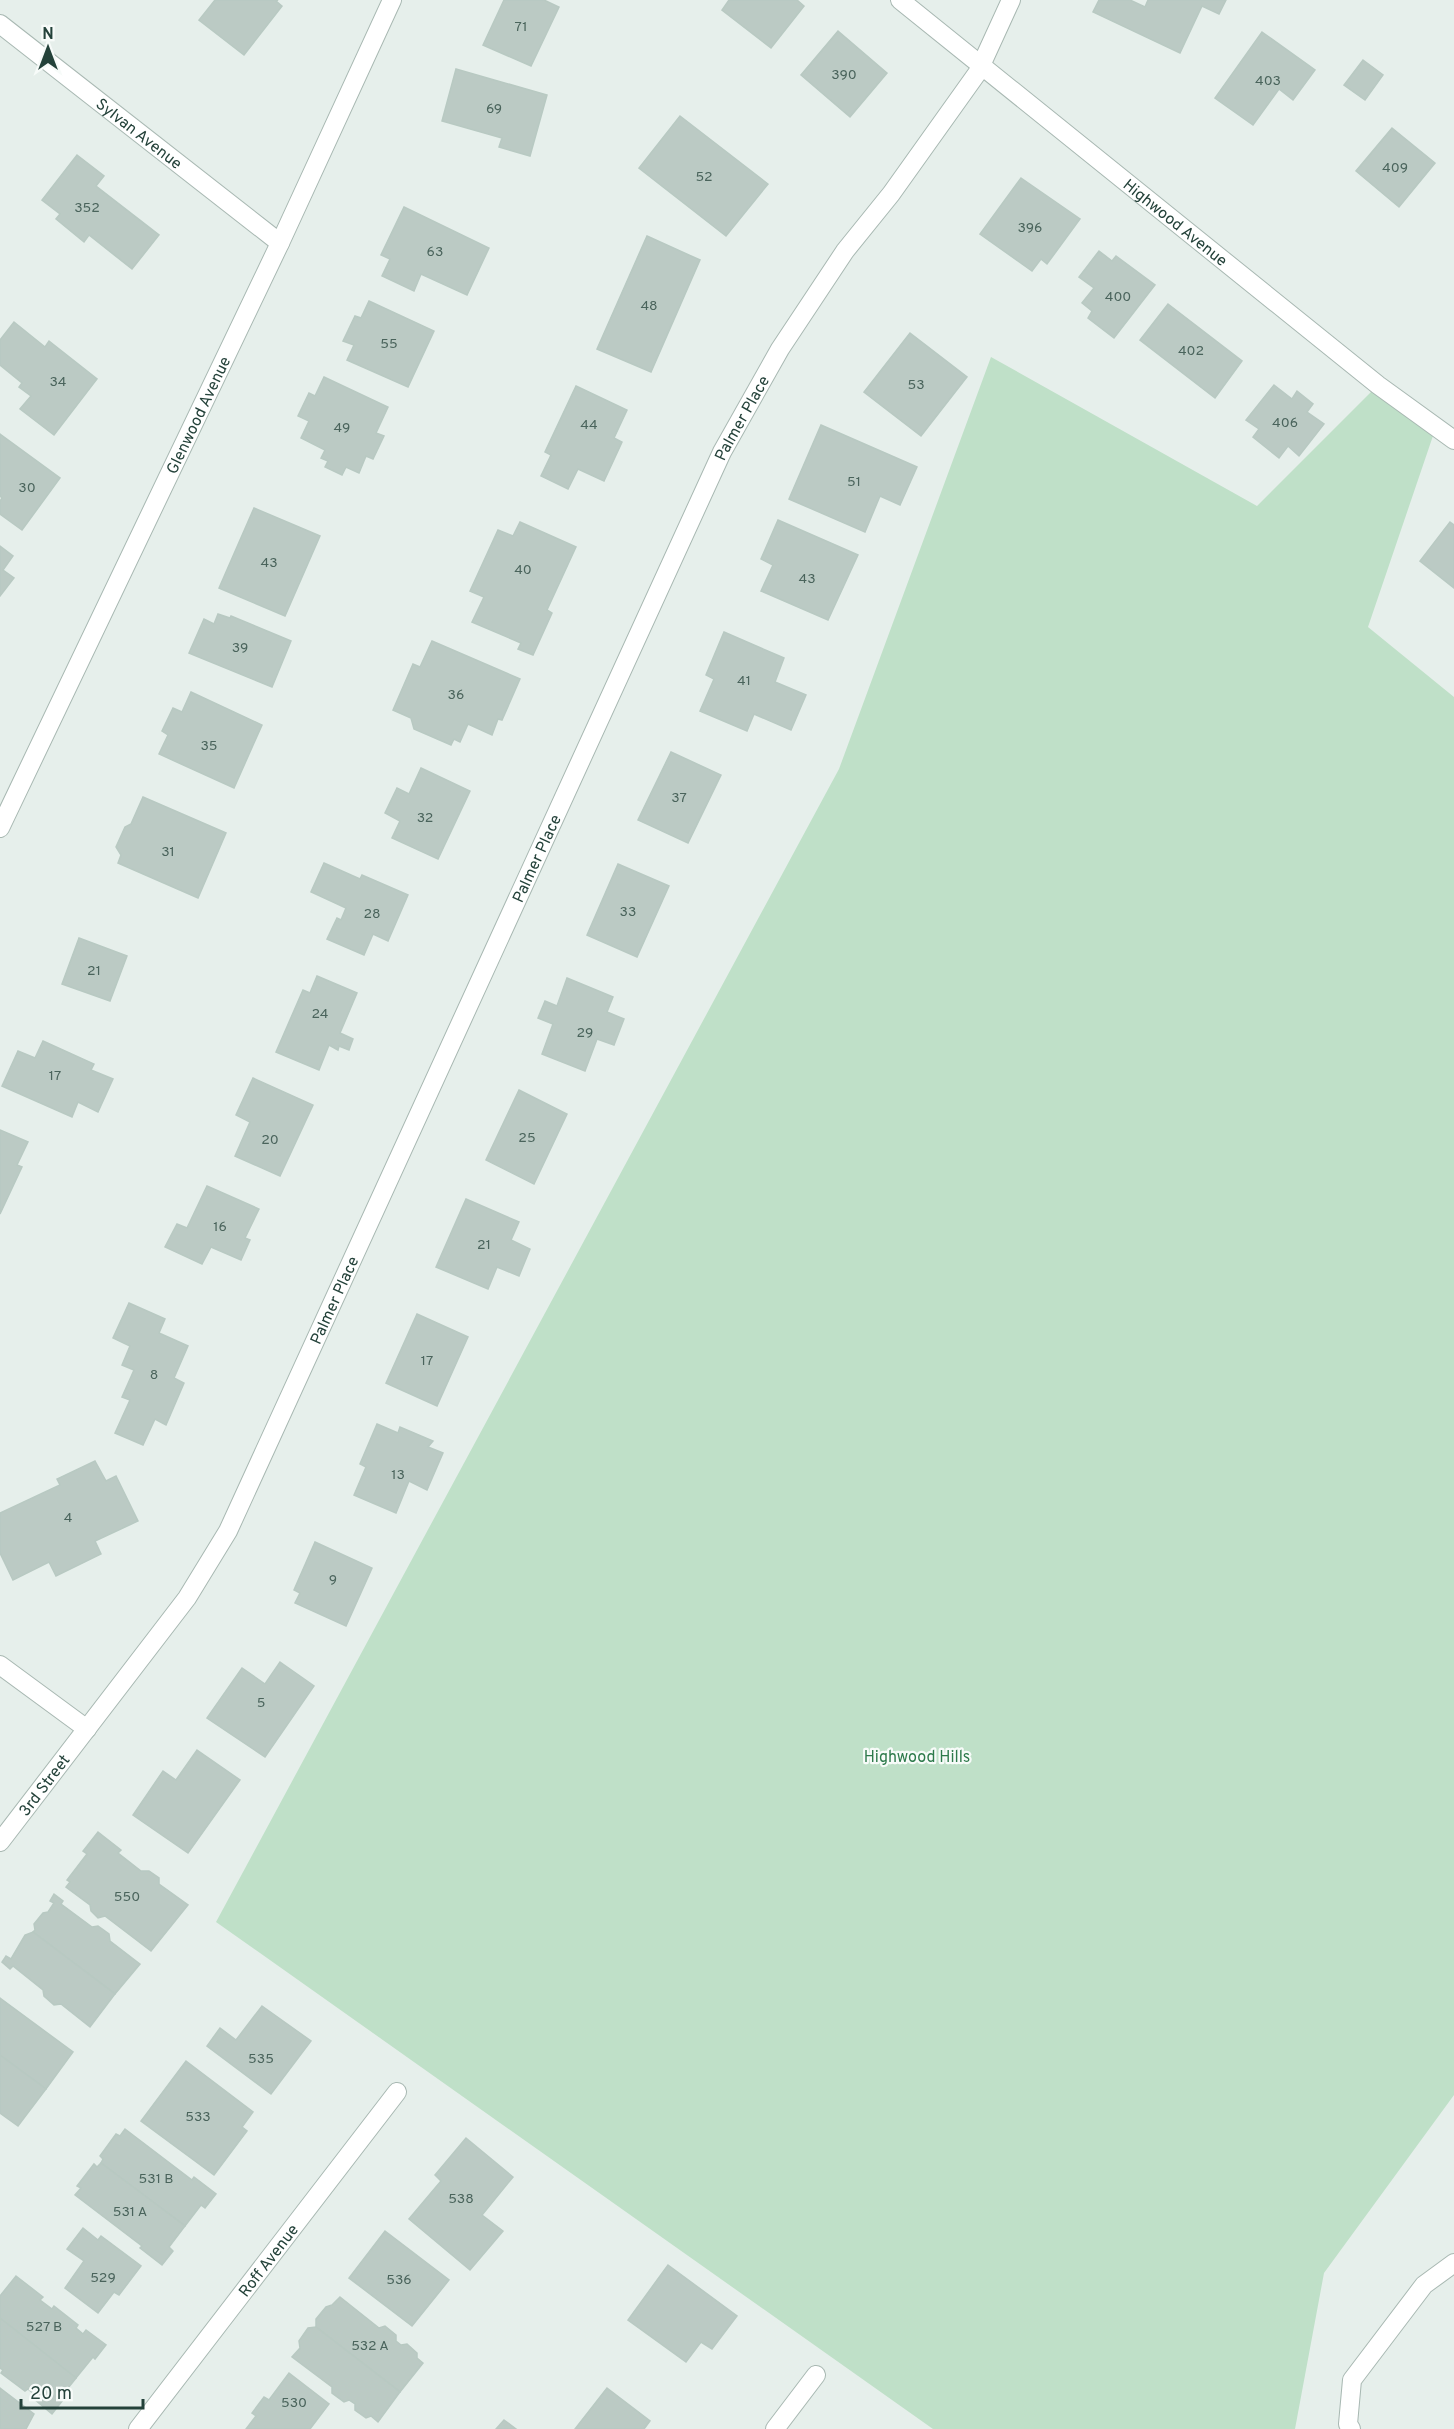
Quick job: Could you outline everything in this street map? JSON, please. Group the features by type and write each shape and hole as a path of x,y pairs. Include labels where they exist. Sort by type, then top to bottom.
{"street":[{"name":"Glenwood Avenue","path":"0,828 280,243 392,0"},
{"name":"Highwood Avenue","path":"900,0 1378,385 1454,440"},
{"name":"Palmer Place","path":"87,1729 188,1598 228,1531 722,452 780,349 845,251 891,194 981,64 1011,0"},
{"name":"Sylvan Avenue","path":"0,24 280,243"},
{"path":"0,1665 87,1729"},
{"name":"3rd Street","path":"0,1842 87,1729"},
{"name":"Roff Avenue","path":"138,2429 397,2091"},
{"path":"1351,2429 1348,2424 1352,2380 1424,2285 1454,2263"},
{"path":"775,2429 816,2374"}],"green space":[{"name":"Highwood Hills","path":"991,357 1257,506 1378,385 1436,427 1368,627 1454,697 1454,2095 1324,2273 1295,2429 933,2429 216,1922 839,769"}],"building":[{"path":"215,0 278,0 276,1 282,6 244,55 199,20"},
{"path":"504,0 544,0 559,7 531,66 483,45"},
{"path":"729,0 797,0 804,6 771,48 722,10"},
{"path":"1099,0 1130,0 1145,7 1148,0 1226,0 1219,14 1202,6 1180,53 1093,12"},
{"path":"838,31 887,73 850,117 801,75"},
{"path":"1262,32 1315,70 1293,100 1279,89 1253,125 1215,98"},
{"path":"1363,60 1383,75 1365,100 1344,85"},
{"path":"456,69 547,95 530,156 499,147 502,138 442,121"},
{"path":"680,116 768,184 726,236 639,168"},
{"path":"1392,128 1435,163 1399,207 1356,171"},
{"path":"77,155 104,176 96,186 159,235 132,269 89,235 84,242 56,219 60,214 42,200"},
{"path":"1021,178 1080,219 1047,264 1041,259 1032,271 980,234"},
{"path":"404,207 489,248 467,295 421,274 414,291 382,276 390,259 381,255"},
{"path":"647,236 700,260 651,372 597,349"},
{"path":"1099,251 1112,261 1116,256 1155,285 1114,338 1088,318 1092,311 1082,303 1094,288 1079,277"},
{"path":"369,301 434,331 408,387 347,360 354,345 343,341 355,316 361,318"},
{"path":"1168,304 1242,361 1215,398 1140,340"},
{"path":"14,322 45,347 49,341 97,379 54,435 20,409 31,396 19,387 22,383 0,365 0,340"},
{"path":"910,333 967,377 921,436 864,392"},
{"path":"324,377 388,407 376,433 384,436 373,459 366,456 359,473 346,467 342,475 325,467 328,461 321,458 325,450 301,438 309,421 298,416 309,393 315,396"},
{"path":"1274,385 1292,399 1297,391 1313,404 1307,412 1324,424 1299,456 1288,446 1279,458 1253,437 1259,429 1246,420"},
{"path":"576,386 627,410 614,438 622,442 604,481 578,469 568,489 541,476 551,455 545,452"},
{"path":"821,425 917,467 900,505 880,496 865,532 789,499"},
{"path":"0,434 60,478 22,530 0,514 2,498 0,496"},
{"path":"254,508 320,536 285,616 219,588"},
{"path":"778,520 858,555 828,620 761,591 773,565 761,559"},
{"path":"520,522 576,547 547,610 552,613 533,655 518,649 521,643 472,622 484,597 470,591 498,530 513,536"},
{"path":"1450,522 1454,525 1454,588 1420,561"},
{"path":"0,546 13,556 3,570 14,578 0,596"},
{"path":"218,614 230,618 231,616 291,641 272,687 189,653 204,619 214,624"},
{"path":"724,632 784,658 775,682 806,695 791,730 754,714 747,731 700,711 714,679 706,675"},
{"path":"432,641 520,679 502,720 498,719 492,735 468,724 460,742 454,739 451,745 414,729 411,718 393,710 413,664 420,667"},
{"path":"191,692 262,725 234,788 159,754 168,735 162,731 173,708 182,712"},
{"path":"671,752 721,775 688,843 638,820"},
{"path":"421,768 470,791 438,859 392,838 400,821 385,813 397,788 409,794"},
{"path":"143,797 226,833 198,898 118,863 121,855 116,847 125,827 131,824"},
{"path":"324,863 360,879 362,875 408,895 388,941 373,934 364,955 327,939 337,918 341,920 346,908 311,892"},
{"path":"618,864 669,886 637,957 587,935"},
{"path":"79,938 127,956 110,1001 62,984"},
{"path":"317,976 357,993 340,1033 353,1039 349,1050 339,1046 338,1050 329,1045 319,1070 276,1052 303,990 310,993"},
{"path":"567,978 613,997 607,1012 624,1019 614,1045 597,1039 585,1071 542,1054 553,1024 538,1018 545,1001 557,1006"},
{"path":"43,1041 94,1064 91,1070 113,1079 98,1112 78,1102 72,1117 2,1086 18,1051 35,1058"},
{"path":"253,1078 313,1105 280,1176 235,1156 250,1122 236,1115"},
{"path":"519,1090 567,1114 534,1184 486,1160"},
{"path":"0,1130 28,1142 17,1165 22,1167 0,1214"},
{"path":"207,1186 259,1209 245,1238 250,1240 241,1260 211,1247 202,1264 165,1247 177,1224 187,1228"},
{"path":"466,1199 519,1222 511,1240 530,1249 519,1276 497,1267 488,1289 436,1267"},
{"path":"129,1303 165,1319 159,1333 188,1346 174,1378 184,1383 166,1425 155,1419 143,1445 115,1433 130,1400 122,1397 134,1370 122,1365 130,1346 113,1338"},
{"path":"417,1314 468,1337 437,1406 386,1383"},
{"path":"377,1424 398,1433 400,1427 433,1441 428,1447 443,1453 427,1490 409,1481 396,1513 354,1495 366,1467 360,1464"},
{"path":"95,1461 106,1481 116,1476 138,1521 95,1541 101,1554 56,1576 49,1562 13,1580 0,1553 0,1513 60,1485 57,1479"},
{"path":"315,1542 372,1568 346,1626 295,1603 300,1593 294,1590"},
{"path":"280,1662 314,1686 265,1757 207,1718 242,1668 265,1684"},
{"path":"197,1750 240,1780 188,1853 133,1815 163,1771 176,1780"},
{"path":"98,1832 121,1850 118,1853 141,1871 149,1871 159,1878 159,1884 188,1905 151,1951 105,1916 98,1918 91,1911 90,1905 66,1887 70,1882 67,1880 87,1854 83,1851"},
{"path":"54,1894 63,1901 61,1904 92,1927 98,1926 109,1934 110,1941 140,1964 115,1994 33,1932 34,1924 43,1913 48,1912 54,1903 50,1901"},
{"path":"33,1932 115,1994 90,2027 61,2004 54,2005 44,1996 43,1990 13,1966 10,1969 2,1962 6,1956 11,1959 25,1935"},
{"path":"0,1998 73,2052 46,2089 0,2055"},
{"path":"262,2006 311,2041 271,2094 207,2046 220,2028 236,2040"},
{"path":"0,2055 46,2089 18,2126 0,2113"},
{"path":"186,2061 253,2112 242,2127 247,2131 214,2175 141,2121"},
{"path":"125,2129 192,2180 194,2177 216,2194 205,2208 201,2205 185,2226 101,2163 103,2159 100,2156 116,2134 120,2136"},
{"path":"466,2138 513,2177 482,2215 503,2231 470,2270 409,2219 441,2181 435,2175"},
{"path":"101,2163 185,2226 169,2247 173,2251 162,2265 140,2248 142,2246 75,2195 81,2188 77,2186 94,2164 97,2167"},
{"path":"83,2228 98,2240 101,2236 141,2266 119,2295 114,2292 98,2313 65,2288 84,2261 67,2249"},
{"path":"385,2231 449,2280 412,2326 349,2278"},
{"path":"668,2265 737,2316 712,2349 701,2342 686,2362 628,2320"},
{"path":"16,2276 43,2297 40,2300 52,2309 54,2306 78,2325 76,2328 83,2334 86,2330 106,2345 76,2378 0,2318 0,2296"},
{"path":"340,2297 379,2328 385,2326 396,2335 396,2341 401,2345 407,2344 417,2353 417,2358 423,2363 400,2392 316,2327 316,2319 326,2307 332,2305"},
{"path":"0,2318 76,2378 60,2398 63,2400 52,2414 33,2398 35,2395 28,2389 25,2391 1,2373 3,2370 0,2368"},
{"path":"316,2327 400,2392 378,2422 371,2416 366,2418 355,2410 355,2404 349,2400 344,2402 332,2393 332,2387 292,2357 300,2348 299,2341 308,2328"},
{"path":"289,2373 329,2404 310,2429 246,2429 256,2416 252,2413 264,2397 269,2400"},
{"path":"0,2388 34,2414 26,2429 0,2429"},
{"path":"607,2388 650,2421 644,2429 575,2429"},
{"path":"504,2420 516,2429 496,2429"}]}
